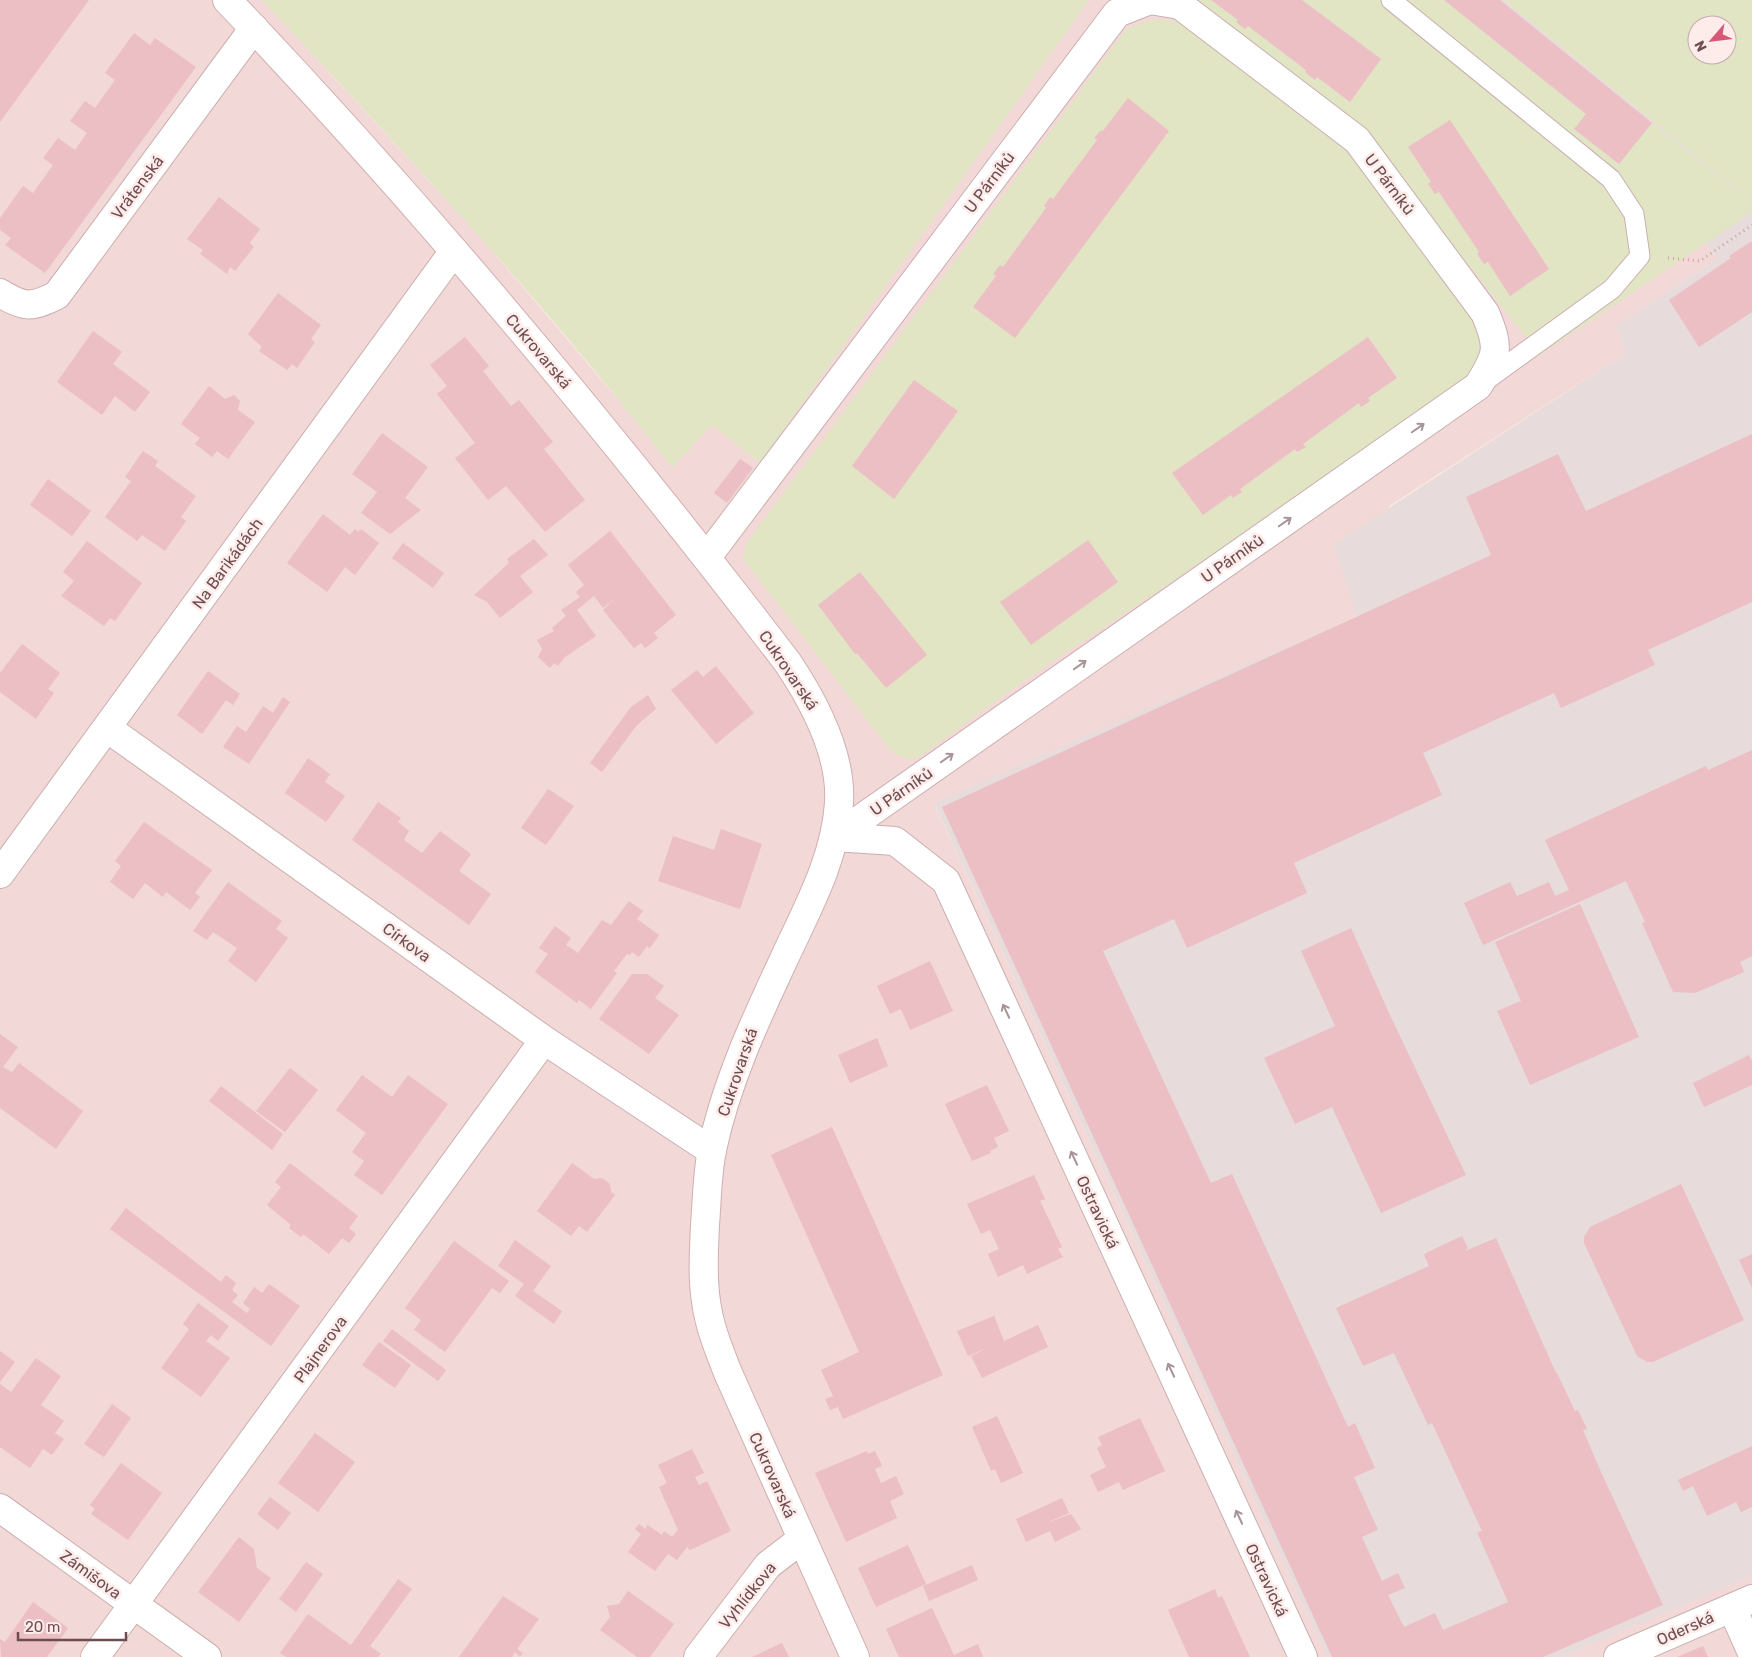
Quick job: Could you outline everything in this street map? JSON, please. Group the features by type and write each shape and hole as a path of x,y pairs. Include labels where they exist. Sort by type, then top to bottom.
{"street":[{"name":"Cukrovarská","path":"227,0 454,251 620,448 788,663 809,695 823,726 834,761 839,801 835,836 823,874 737,1065 712,1150 704,1254 705,1300 714,1337 728,1373 855,1657"},
{"name":"U Párníků","path":"707,557 1121,6 1150,0 1180,5 1357,140 1485,312 1495,337 1493,362 1478,386 835,836"},
{"name":"Vrátenská","path":"0,293 19,305 40,304 57,294 254,28"},
{"name":"Na Barikádách","path":"0,874 454,251"},
{"name":"Církova","path":"107,728 544,1040 712,1150"},
{"name":"Ostravická","path":"835,836 895,840 946,881 1303,1657"},
{"name":"Plajnerova","path":"95,1657 544,1040"},
{"name":"Zámišova","path":"0,1508 207,1657"},
{"name":"Vyhlídkova","path":"698,1657 768,1565 802,1539"},
{"path":"1742,1603 1752,1653"},
{"name":"Oderská","path":"1618,1657 1742,1603"}],"lane":[{"path":"1391,0 1611,179 1634,214 1640,256 1612,289 1478,386"}],"path":[{"path":"1640,256 1700,261 1752,225"}],"shaded area":[{"path":"0,0 262,0 476,232 631,415 672,468 712,424 760,462 1089,0 1444,0 1562,95 1718,258 1616,326 1626,353 1389,506 1357,616 934,804 1327,1657 0,1657"},
{"path":"1444,0 1504,0 1752,202 1752,1575 1563,1657 1327,1657 934,803 1357,616 1334,544 1626,353 1616,326 1718,258 1705,244 1574,129 1562,95"},
{"path":"1752,1575 1752,1657 1563,1657 1682,1605"}],"green space":[{"path":"262,0 1089,0 760,463 712,425 672,468 575,347 524,287"},
{"path":"1186,0 1211,0 1238,20 1236,22 1245,29 1248,26 1306,70 1305,73 1314,80 1317,77 1350,102 1381,59 1302,0 1444,0 1586,114 1575,129 1618,164 1652,123 1752,203 1752,212 1540,355 1360,129","holes":["1450,120 1549,269 1510,295 1488,262 1484,264 1477,254 1479,252 1439,192 1429,184 1431,182 1408,147"]},
{"path":"1504,0 1752,0 1752,202"},
{"path":"1154,19 1178,22 1344,145 1486,322 1478,371 1164,587 1022,682 921,756 913,758 902,757 891,751 744,560 746,544 1126,29","holes":["1128,98 1169,131 1015,337 973,307 996,276 994,274 1000,265 1003,267 1046,208 1044,206 1050,198 1053,199 1097,140 1095,138 1101,130 1102,132","1369,337 1397,378 1368,398 1370,401 1361,407 1359,403 1303,444 1305,447 1297,452 1295,449 1240,489 1242,492 1233,498 1231,495 1203,515 1172,473","914,380 958,411 894,498 852,466","1088,541 1118,582 1031,645","860,572 927,655 886,688 846,642"]}],"building":[{"path":"0,0 89,0 0,122"},
{"path":"1211,0 1302,0 1381,59 1350,102 1317,77 1315,80 1305,72 1306,70 1248,26 1245,29 1236,22 1238,20"},
{"path":"1444,0 1500,0 1652,123 1619,164 1574,129 1586,114"},
{"path":"134,33 150,45 155,38 196,67 45,273 5,245 11,238 0,230 0,218 23,186 33,193 53,165 43,158 58,138 75,150 87,133 70,121 85,101 95,108 115,80 105,73"},
{"path":"1128,98 1169,131 1015,338 973,307 996,276 993,274 1000,265 1003,267 1046,208 1044,206 1050,197 1053,199 1097,140 1094,138 1101,130 1102,132"},
{"path":"1450,120 1549,269 1510,296 1488,262 1484,264 1477,254 1479,252 1439,192 1435,194 1428,184 1431,182 1408,147"},
{"path":"219,197 260,229 250,243 254,247 235,271 230,267 227,274 200,254 203,250 187,239"},
{"path":"1752,241 1752,312 1699,347 1669,300 1731,258 1729,256"},
{"path":"278,293 321,325 311,339 315,342 297,368 292,364 287,370 259,351 262,347 248,334"},
{"path":"93,331 122,352 113,364 150,392 135,412 115,396 102,415 57,382"},
{"path":"465,337 489,366 483,371 511,406 519,400 553,442 544,449 585,500 545,532 506,486 488,500 455,458 475,443 437,394 447,386 430,365"},
{"path":"1368,337 1397,378 1368,398 1370,401 1361,407 1359,403 1303,444 1306,447 1297,452 1295,449 1240,489 1242,492 1233,498 1231,495 1203,515 1172,473"},
{"path":"914,380 958,411 894,499 852,466"},
{"path":"209,386 225,399 234,395 240,401 238,410 255,422 228,459 217,451 212,457 195,444 200,438 181,424"},
{"path":"382,433 428,467 405,498 421,510 390,534 361,513 377,492 352,474"},
{"path":"1752,434 1752,602 1648,650 1655,665 1561,708 1554,693 1423,753 1442,795 1294,863 1307,893 1187,948 1174,919 1103,951 1211,1183 1232,1174 1348,1427 1355,1423 1375,1468 1354,1477 1378,1530 1362,1537 1382,1581 1398,1573 1405,1588 1388,1595 1404,1627 1435,1613 1443,1630 1508,1602 1477,1532 1482,1531 1432,1423 1428,1425 1394,1353 1363,1366 1336,1308 1429,1266 1424,1255 1426,1253 1462,1236 1468,1248 1465,1251 1496,1238 1556,1373 1575,1411 1578,1410 1587,1429 1583,1430 1600,1470 1663,1605 1543,1657 1332,1657 942,807 1491,555 1466,497 1558,454 1586,511"},
{"path":"143,451 158,461 155,466 196,496 181,517 186,521 165,551 142,535 137,541 105,517 131,481 125,477"},
{"path":"740,459 753,468 727,503 714,493"},
{"path":"48,479 91,511 72,536 30,505"},
{"path":"323,514 350,535 355,529 358,532 361,529 379,543 355,575 345,567 327,592 287,563"},
{"path":"610,531 676,615 654,633 658,638 645,648 641,643 634,648 603,610 615,599 603,608 594,596 577,610 596,636 565,657 558,666 554,663 550,668 538,657 542,649 537,640 554,631 552,628 566,616 561,610 580,597 576,592 584,585 568,565"},
{"path":"534,539 548,555 520,576 533,592 500,618 487,602 474,595 509,563 507,559"},
{"path":"1088,540 1118,582 1031,645 1000,602"},
{"path":"87,541 142,583 115,621 110,618 104,626 61,596 74,581 63,572"},
{"path":"403,543 444,573 433,588 392,558"},
{"path":"860,572 927,655 886,688 857,653 855,654 818,605"},
{"path":"22,644 60,673 48,689 54,693 36,719 0,692 0,673"},
{"path":"716,666 754,713 716,744 671,690 697,670 703,677"},
{"path":"208,671 240,694 233,705 226,700 202,734 177,715"},
{"path":"648,695 656,709 637,725 602,772 590,763 631,707"},
{"path":"283,697 290,702 249,764 223,747 237,726 246,732 263,706 273,713"},
{"path":"1752,750 1752,956 1740,962 1744,972 1695,993 1673,992 1642,923 1645,922 1626,881 1483,945 1464,903 1510,882 1517,896 1549,882 1555,896 1569,890 1545,840 1706,766 1708,770"},
{"path":"308,758 330,774 325,782 345,796 326,822 285,793"},
{"path":"548,789 574,806 546,845 521,828"},
{"path":"378,802 401,818 398,822 409,831 404,840 422,853 440,831 471,854 459,871 491,894 469,925 352,840"},
{"path":"144,822 212,870 195,893 200,897 190,910 166,892 163,897 145,883 133,899 110,882 121,866 115,861"},
{"path":"721,829 762,844 740,909 658,881 673,836 714,850"},
{"path":"228,882 282,921 276,929 288,938 256,982 228,961 237,948 213,932 207,940 193,931"},
{"path":"629,901 643,911 637,919 659,935 650,948 647,946 639,957 632,952 630,955 627,954 614,971 617,973 591,1009 579,1000 577,1003 535,972 548,954 539,948 555,926 571,938 566,945 578,953 602,920 611,925"},
{"path":"1580,904 1639,1037 1530,1085 1497,1011 1521,1001 1495,942"},
{"path":"1351,928 1466,1175 1381,1213 1332,1107 1295,1124 1264,1058 1335,1026 1301,951"},
{"path":"930,961 953,1011 910,1030 901,1009 890,1014 877,986"},
{"path":"632,974 647,974 664,986 655,998 679,1015 649,1054 599,1019"},
{"path":"0,1034 18,1047 3,1067 12,1072 19,1063 83,1111 56,1149 0,1108"},
{"path":"877,1038 888,1066 850,1083 838,1055"},
{"path":"1749,1055 1752,1061 1752,1085 1704,1107 1693,1083"},
{"path":"290,1068 318,1090 285,1132 256,1111"},
{"path":"362,1075 392,1097 408,1075 448,1104 382,1195 354,1175 364,1161 352,1152 366,1133 336,1110"},
{"path":"987,1085 1009,1131 994,1138 998,1147 990,1151 991,1153 972,1161 945,1104"},
{"path":"221,1086 283,1134 272,1150 209,1101"},
{"path":"832,1127 943,1375 843,1419 838,1407 830,1410 825,1399 833,1396 821,1370 859,1352 771,1155"},
{"path":"290,1163 358,1216 349,1228 356,1234 349,1243 342,1238 329,1254 303,1234 301,1237 289,1228 291,1225 267,1205 281,1187 275,1182"},
{"path":"572,1163 594,1179 602,1178 610,1184 611,1192 615,1195 587,1232 579,1226 571,1236 537,1211"},
{"path":"1034,1175 1045,1199 1040,1201 1062,1247 1058,1249 1063,1257 1027,1274 1023,1265 998,1277 988,1254 999,1249 990,1230 981,1234 967,1204"},
{"path":"1681,1184 1744,1320 1653,1362 1647,1362 1637,1356 1584,1243 1584,1237 1590,1227"},
{"path":"126,1208 221,1282 226,1275 236,1283 232,1290 238,1295 232,1302 247,1313 250,1309 243,1303 254,1287 262,1293 269,1284 300,1306 271,1346 110,1229"},
{"path":"515,1240 551,1266 533,1291 562,1311 554,1324 515,1296 524,1284 498,1266"},
{"path":"454,1241 509,1281 500,1293 492,1288 445,1352 414,1330 421,1320 405,1308"},
{"path":"1752,1254 1752,1288 1739,1260"},
{"path":"198,1303 229,1326 218,1341 211,1335 206,1341 230,1358 201,1397 161,1368 189,1329 183,1324"},
{"path":"994,1316 1004,1341 1038,1325 1048,1347 982,1378 971,1356 989,1347 968,1356 957,1331"},
{"path":"392,1329 446,1370 438,1381 383,1341"},
{"path":"379,1342 411,1365 395,1388 362,1365"},
{"path":"0,1351 15,1362 0,1382"},
{"path":"36,1358 61,1376 41,1405 64,1421 55,1433 64,1439 52,1455 43,1449 30,1468 0,1447 0,1384 11,1392"},
{"path":"112,1404 131,1418 104,1457 84,1444"},
{"path":"997,1416 1023,1473 1001,1483 995,1469 991,1471 972,1427"},
{"path":"1140,1418 1165,1471 1123,1490 1119,1482 1098,1492 1090,1475 1106,1467 1097,1448 1102,1445 1098,1437"},
{"path":"315,1433 355,1462 318,1512 278,1483"},
{"path":"1752,1446 1752,1507 1741,1512 1736,1502 1707,1516 1693,1486 1683,1491 1678,1480"},
{"path":"692,1449 704,1473 695,1477 699,1485 707,1481 731,1531 690,1550 687,1547 677,1560 668,1554 655,1571 628,1552 641,1534 635,1529 639,1524 645,1529 648,1525 662,1535 664,1531 672,1537 678,1530 659,1487 667,1483 658,1465"},
{"path":"867,1451 868,1454 875,1451 882,1466 875,1469 881,1483 896,1476 904,1494 890,1501 897,1518 846,1542 815,1473"},
{"path":"121,1463 162,1493 128,1540 91,1514 95,1509 90,1505"},
{"path":"270,1497 291,1513 278,1530 257,1514"},
{"path":"1062,1498 1069,1513 1046,1523 1071,1514 1081,1529 1055,1542 1050,1531 1026,1542 1016,1519"},
{"path":"239,1537 254,1549 257,1568 271,1578 239,1622 198,1592"},
{"path":"908,1545 926,1584 876,1607 858,1568"},
{"path":"306,1562 323,1574 296,1612 279,1599"},
{"path":"972,1565 978,1580 929,1601 923,1586"},
{"path":"398,1579 412,1589 370,1646 381,1654 378,1657 286,1657 280,1653 308,1614 351,1645"},
{"path":"1215,1589 1218,1598 1222,1596 1250,1657 1189,1657 1168,1610"},
{"path":"628,1591 674,1624 650,1657 637,1657 600,1630 610,1617 607,1606 619,1604"},
{"path":"503,1596 539,1619 517,1649 523,1653 520,1657 515,1652 512,1657 459,1657"},
{"path":"33,1602 68,1628 47,1657 1,1657 0,1639 5,1642"},
{"path":"932,1608 954,1655 978,1644 983,1657 899,1657 886,1629"},
{"path":"782,1643 789,1657 752,1657"},
{"path":"1703,1646 1708,1657 1677,1657"}]}
